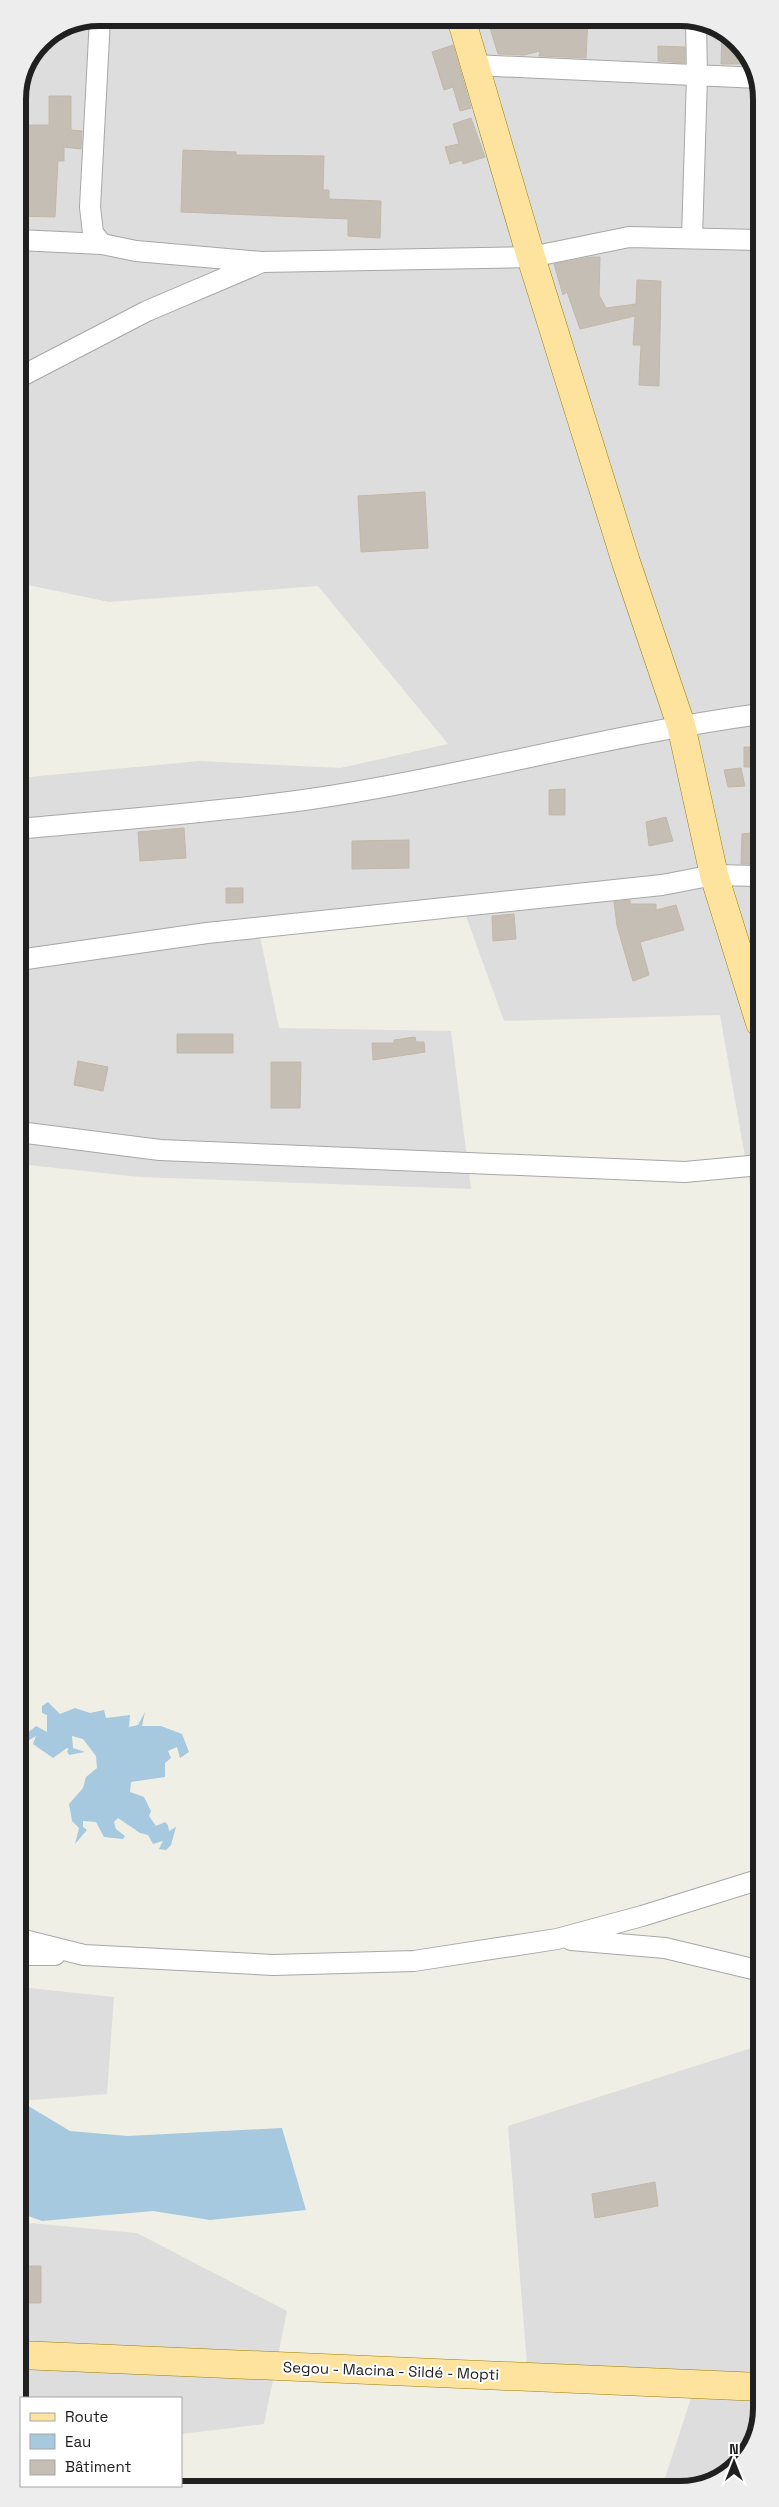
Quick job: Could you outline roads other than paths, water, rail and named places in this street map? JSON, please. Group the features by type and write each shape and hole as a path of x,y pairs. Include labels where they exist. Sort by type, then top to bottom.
{"main road":[{"path":"463,26 531,257 626,562 681,725 714,875 753,1000"},
{"name":"Segou - Macina - Sildé - Mopti","path":"26,2355 753,2387"}],"street":[{"path":"100,26 90,207 93,233 102,244"},
{"path":"692,238 697,77 696,28"},
{"path":"474,65 697,77 749,78"},
{"path":"26,240 102,244 136,251 262,262 531,257 629,237 753,240"},
{"path":"26,374 147,311 262,262"},
{"path":"26,828 304,800 461,771 681,725 753,715"},
{"path":"26,959 207,932 662,885 714,875 753,876"},
{"path":"26,1133 160,1150 684,1172 753,1166"},
{"path":"26,1956 84,1955 273,1965 414,1961 557,1939 642,1916 753,1881"},
{"path":"557,1939 666,1948 753,1969"},
{"path":"26,1940 84,1955"}],"water":[{"path":"48,1702 60,1714 75,1708 90,1713 104,1710 106,1718 130,1715 129,1727 138,1725 145,1712 142,1726 161,1726 182,1734 189,1752 180,1758 177,1747 168,1751 171,1758 165,1763 165,1777 131,1782 130,1792 144,1797 151,1811 149,1816 156,1826 165,1822 168,1825 169,1831 176,1827 171,1845 166,1850 159,1849 163,1841 153,1844 148,1835 140,1833 118,1818 114,1822 116,1829 125,1836 123,1839 104,1837 96,1822 83,1821 83,1827 87,1830 75,1844 79,1828 72,1821 69,1804 83,1788 86,1777 97,1768 96,1756 83,1739 72,1736 73,1748 85,1752 69,1755 67,1751 69,1749 67,1748 53,1758 33,1744 36,1736 26,1742 26,1734 36,1726 47,1732 47,1715 42,1713 42,1706"},
{"path":"26,2105 70,2131 128,2136 282,2128 306,2210 210,2220 153,2211 42,2221 26,2215"}]}
